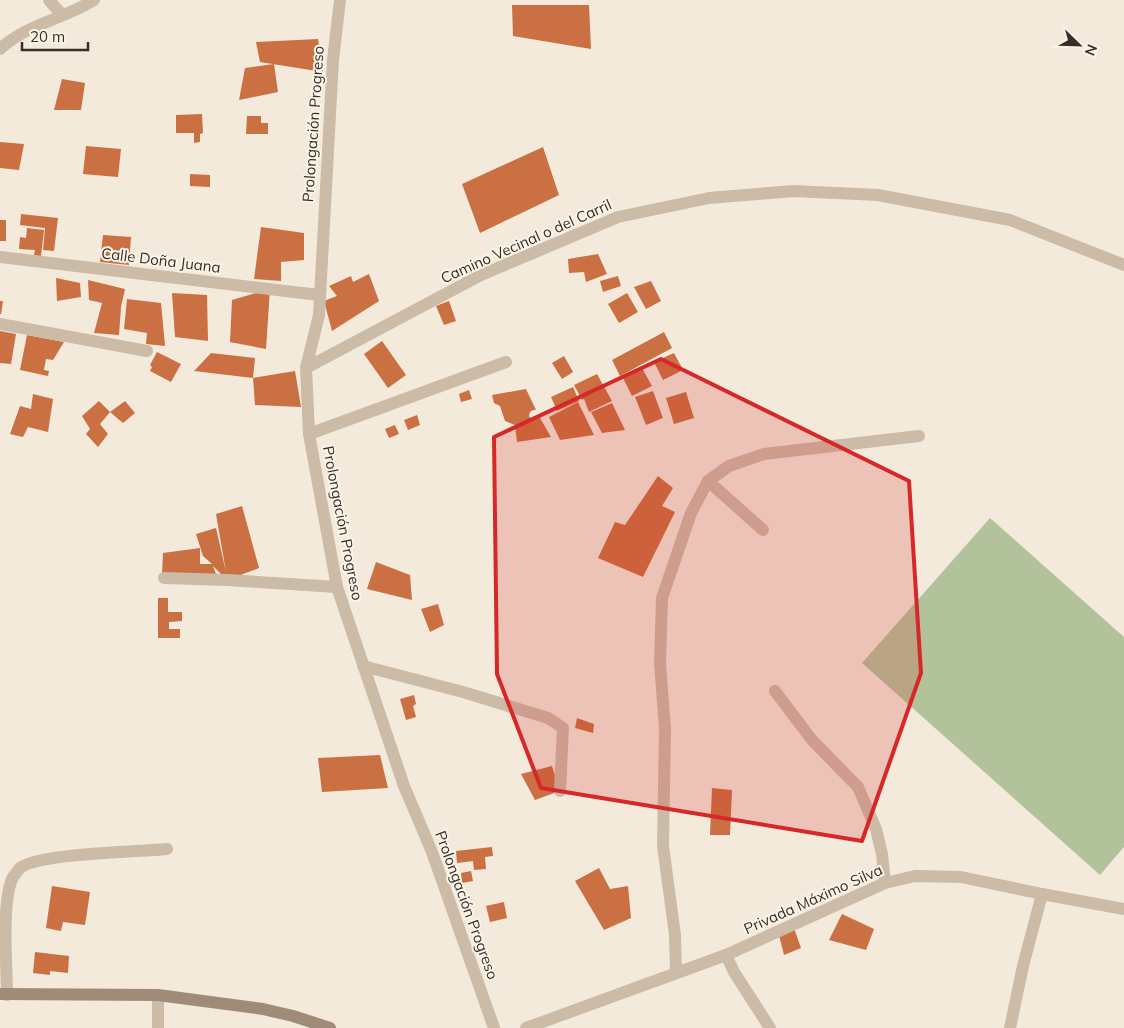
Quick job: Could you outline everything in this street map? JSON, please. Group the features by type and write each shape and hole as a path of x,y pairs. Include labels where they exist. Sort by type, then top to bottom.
{"street":[{"path":"49,0 62,15"},
{"path":"0,49 9,40 26,30 94,0"},
{"name":"Prolongación Progreso","path":"340,0 333,60 318,315 306,368 309,434 337,587 404,786 432,852 494,1028"},
{"name":"Camino Vecinal o del Carril","path":"306,368 481,275 618,217 709,198 794,191 878,195 1010,220 1124,265"},
{"name":"Calle Doña Juana","path":"0,257 319,295"},
{"path":"0,324 147,351"},
{"path":"309,434 506,362"},
{"path":"676,973 675,935 663,846 665,729 660,663 662,598 691,513 708,481 729,466 764,454 919,436"},
{"path":"708,481 763,530"},
{"path":"164,578 337,587"},
{"path":"363,666 463,692 548,718 563,728 560,791"},
{"path":"775,691 812,740 858,787 876,829 885,883"},
{"path":"167,850 59,857 34,862 20,868 13,878 8,892 4,994 158,995 263,1009 330,1028"},
{"name":"Privada Máximo Silva","path":"526,1028 726,955 885,883 915,876 961,877 1042,894 1124,908"},
{"path":"1010,1028 1023,966 1042,894"},
{"path":"726,955 734,972 770,1028"},
{"path":"158,995 158,1028"}],"highlighted area":[{"path":"661,359 909,481 921,673 862,841 541,788 497,674 494,437"}],"green space":[{"path":"990,518 1124,637 1124,847 1100,875 862,663"}],"building":[{"path":"512,5 589,5 591,49 513,36"},
{"path":"318,39 323,72 260,62 256,42"},
{"path":"274,64 278,92 239,100 245,68"},
{"path":"62,79 85,83 81,110 54,110"},
{"path":"202,114 203,133 200,134 200,142 194,143 194,133 176,133 176,115"},
{"path":"247,116 261,116 261,123 268,123 268,134 246,134"},
{"path":"0,142 24,144 19,170 0,168"},
{"path":"86,146 121,149 118,177 83,174"},
{"path":"543,147 559,195 480,233 462,184"},
{"path":"190,174 210,175 210,187 190,186"},
{"path":"21,214 58,218 54,251 43,250 45,228 20,225"},
{"path":"0,220 6,220 6,241 0,241"},
{"path":"261,227 304,233 304,260 281,262 281,281 254,279"},
{"path":"27,228 44,230 41,256 34,255 35,250 19,249 20,237 26,238"},
{"path":"103,235 131,237 129,265 100,262"},
{"path":"598,254 607,274 586,282 584,272 569,273 568,259"},
{"path":"369,274 379,301 332,331 324,301 337,296 329,286 351,276 353,282"},
{"path":"618,276 621,286 603,292 600,281"},
{"path":"56,278 80,283 81,297 57,301"},
{"path":"88,280 125,289 121,307 119,335 94,333 102,303 89,300"},
{"path":"651,281 661,301 646,309 634,287"},
{"path":"270,289 266,349 230,342 232,300"},
{"path":"172,293 207,295 208,341 175,337"},
{"path":"627,293 638,312 619,323 608,304"},
{"path":"127,299 161,303 165,346 146,344 147,333 124,329"},
{"path":"0,301 3,301 1,314 0,314"},
{"path":"449,301 456,321 444,325 436,306"},
{"path":"0,331 16,334 11,364 0,363"},
{"path":"664,332 672,348 620,376 612,360"},
{"path":"27,335 64,342 53,360 46,359 44,370 49,371 48,376 20,370"},
{"path":"382,341 406,375 388,388 364,354"},
{"path":"157,352 181,364 171,382 150,371 152,367 150,365"},
{"path":"211,353 255,358 253,378 194,371"},
{"path":"674,353 683,370 663,380 654,362"},
{"path":"564,356 573,372 562,379 552,363"},
{"path":"642,368 652,386 632,396 623,378"},
{"path":"295,371 301,407 255,405 253,378"},
{"path":"597,374 612,401 589,412 584,399 582,400 574,385"},
{"path":"573,387 579,401 557,411 551,397"},
{"path":"526,389 536,410 530,412 529,416 531,419 540,418 551,437 517,442 515,425 505,421 500,406 494,403 492,395"},
{"path":"469,390 472,399 461,402 459,394"},
{"path":"653,391 663,418 646,425 635,397"},
{"path":"686,392 694,418 674,424 666,398"},
{"path":"33,394 53,399 48,432 28,427 23,437 10,434 20,406 31,409"},
{"path":"99,401 110,412 100,424 108,434 98,447 86,434 90,429 82,416"},
{"path":"125,401 135,413 123,423 110,412"},
{"path":"578,402 594,435 560,440 549,417"},
{"path":"612,403 625,430 602,433 591,412"},
{"path":"417,415 420,425 408,430 404,420"},
{"path":"395,425 399,434 389,438 385,429"},
{"path":"658,476 673,488 662,506 675,512 643,577 598,558 615,522 625,525"},
{"path":"242,506 259,568 227,580 213,566 217,577 162,574 163,553 200,548 200,564 212,564 203,556 196,534 216,528 226,572 216,514"},
{"path":"376,562 410,575 412,600 367,589"},
{"path":"158,598 168,598 168,612 182,612 182,621 169,622 169,629 180,629 180,638 158,638"},
{"path":"438,604 444,625 430,632 421,609"},
{"path":"414,695 416,704 413,706 416,717 406,720 400,699"},
{"path":"577,718 594,724 593,733 575,728"},
{"path":"380,755 388,788 322,792 318,758"},
{"path":"552,766 560,791 535,800 521,774"},
{"path":"712,788 732,790 730,835 710,835"},
{"path":"492,847 493,856 485,857 486,869 474,870 473,861 457,863 456,851"},
{"path":"599,868 610,889 628,886 631,918 604,930 575,881"},
{"path":"471,871 473,881 462,883 461,873"},
{"path":"52,886 90,892 85,925 63,922 61,931 46,928"},
{"path":"504,902 507,918 490,922 486,906"},
{"path":"842,914 874,929 866,950 829,940"},
{"path":"794,928 801,948 784,955 779,935"},
{"path":"35,952 69,956 68,973 50,971 50,975 33,973"}]}
